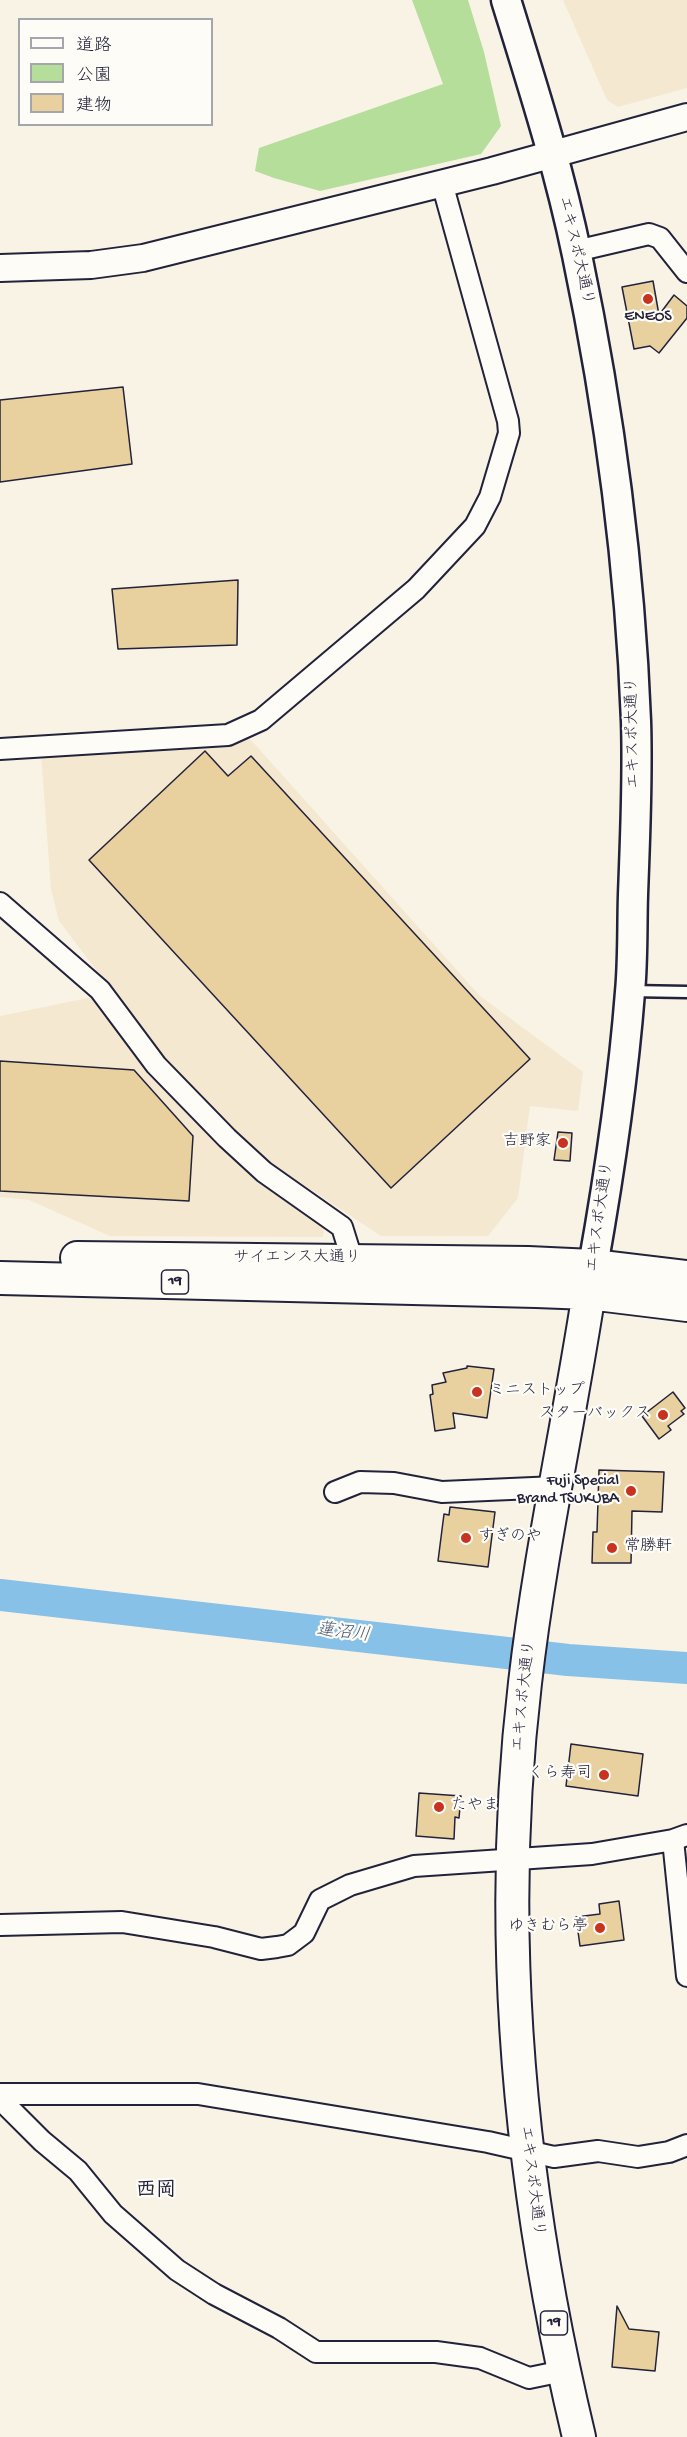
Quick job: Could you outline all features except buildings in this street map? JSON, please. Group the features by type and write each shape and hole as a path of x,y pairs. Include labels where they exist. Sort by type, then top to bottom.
{"main road":[{"name":"エキスポ大通り","path":"506,0 552,154 576,251 596,349 612,453 627,582 636,722 630,991 607,1177 531,1634 517,1767 513,1859 517,2043 526,2151 543,2270 579,2437"},
{"name":"サイエンス大通り","path":"0,1256 352,1273 591,1280"},
{"name":"サイエンス大通り","path":"0,1278 352,1273"},
{"name":"19","path":"591,1280 687,1277"},
{"name":"19","path":"591,1280 687,1305"}],"street":[{"path":"0,268 92,265 143,258 442,183 687,117"},
{"path":"0,749 228,735 261,720 416,589 475,526 490,497 509,433 508,421 442,183"},
{"path":"576,251 649,234 660,238 687,272"},
{"path":"0,903 99,990 156,1065 227,1137 264,1172 342,1227 352,1273"},
{"path":"335,1492 360,1482 394,1483 442,1492 556,1487"},
{"path":"0,1926 122,1922 214,1937 261,1949 277,1947 288,1945 304,1933 320,1900 350,1885 414,1866 592,1854 680,1838 687,1976"},
{"path":"0,2094 198,2094 488,2142 554,2157 598,2151 638,2157 669,2152 687,2145"},
{"path":"0,2099 42,2141 78,2170 113,2214 177,2270 213,2294 279,2328 316,2352 436,2352 480,2358 529,2378 563,2371"}],"lane":[{"path":"630,991 687,992"}],"shaded area":[{"path":"563,0 687,0 687,88 618,107 607,100"},
{"path":"243,737 251,740 480,996 583,1072 578,1111 530,1106 518,1198 488,1236 381,1236 278,1168 231,1129 162,1057 59,921 51,889 41,754"},
{"path":"93,997 146,1065 240,1165 324,1227 323,1237 110,1236 29,1200 0,1197 0,1016"}],"green space":[{"path":"412,0 468,0 484,52 501,126 481,154 320,191 255,171 259,148 443,84"}],"waterway":[{"name":"蓮沼川","path":"0,1595 568,1660 687,1668"}],"place":[{"name":"ENEOS","path":"648,299"},
{"name":"吉野家","path":"563,1143"},
{"name":"ミニストップ","path":"477,1392"},
{"name":"スターバックス","path":"663,1415"},
{"name":"Fuji Special Brand TSUKUBA","path":"631,1491"},
{"name":"すぎのや","path":"466,1538"},
{"name":"常勝軒","path":"612,1548"},
{"name":"くら寿司","path":"604,1775"},
{"name":"たやま","path":"439,1807"},
{"name":"ゆきむら亭","path":"600,1928"}],"district":[{"name":"西岡","path":"156,2192"}]}
